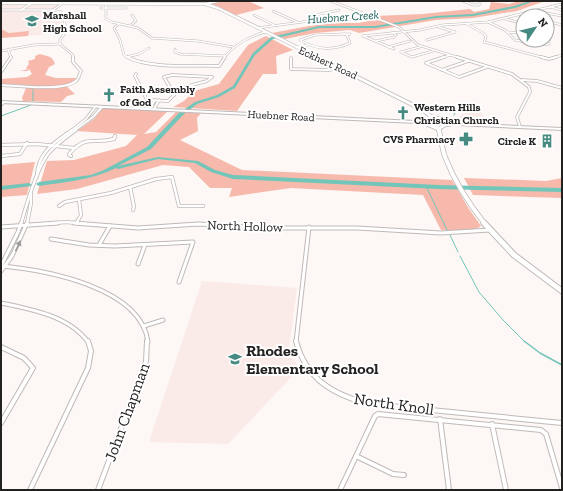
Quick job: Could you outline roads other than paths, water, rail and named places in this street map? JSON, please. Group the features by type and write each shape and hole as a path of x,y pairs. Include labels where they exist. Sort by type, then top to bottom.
{"main road":[{"name":"Eckhert Road","path":"2,3 179,2 205,4 403,99 428,114 436,123 444,153 458,181 490,230 521,260 562,291"},
{"path":"197,3 212,2 210,3 211,6"},
{"name":"Huebner Road","path":"2,103 102,106 562,129"},
{"path":"422,122 428,120 428,114 451,124"},
{"path":"422,122 438,128 451,124"}],"street":[{"path":"205,4 219,1"},
{"path":"331,1 399,27 405,31 410,41 421,47 508,72 522,80 529,87 530,92 517,117 520,127"},
{"path":"463,1 473,6 478,6 481,1"},
{"path":"106,2 106,19 119,24 131,25 140,29 149,37 198,41 233,47"},
{"path":"20,10 32,3"},
{"path":"53,10 63,3"},
{"path":"543,8 562,4"},
{"path":"548,6 562,10"},
{"path":"101,8 126,8"},
{"path":"1,10 53,10 61,12 67,30 60,40 60,44"},
{"path":"325,19 315,15 339,10"},
{"path":"273,11 297,22"},
{"path":"131,25 136,21 132,15"},
{"path":"254,15 275,25"},
{"path":"353,16 358,18"},
{"path":"257,28 325,19 370,16"},
{"path":"394,50 363,36 438,26 488,22 515,16"},
{"path":"505,18 515,21"},
{"path":"488,22 507,32 515,39"},
{"path":"119,24 114,28 126,57 135,61 149,63 219,66 225,56 242,40 265,32"},
{"path":"467,24 484,34 486,37 484,42 549,59 562,55"},
{"path":"427,40 455,32 438,26"},
{"path":"375,42 396,35 392,32"},
{"path":"507,32 515,32"},
{"path":"172,39 175,35"},
{"path":"296,48 309,45 327,50 350,43 345,35 315,35 300,40 309,45"},
{"path":"238,38 242,40"},
{"path":"388,47 410,41"},
{"path":"1,51 33,45 60,44 73,55 73,62 81,71 79,77 74,82 58,86 1,85"},
{"path":"421,47 401,52 412,57 434,50"},
{"path":"126,57 139,54 148,48"},
{"path":"1,72 11,58 8,49"},
{"path":"175,49 175,52 180,54 225,56"},
{"path":"450,55 426,63 459,77 488,66"},
{"path":"291,58 291,69 329,70 338,68"},
{"path":"442,70 469,61"},
{"path":"136,74 135,76 147,100 168,101 185,86 207,81 212,77 166,76 164,78 170,88 178,91"},
{"path":"522,80 537,81 562,88"},
{"path":"151,109 155,100"},
{"path":"151,109 159,100"},
{"path":"37,176 36,168 40,159 52,145 84,120 96,106"},
{"path":"1,266 11,249 27,202 47,155 56,145 90,120 102,106"},
{"path":"71,156 69,154 84,140 109,141 114,139 116,136"},
{"path":"1,156 20,154 27,143"},
{"path":"1,145 27,143 74,148"},
{"path":"59,206 65,202 79,200 156,179 172,177 179,206 203,206"},
{"path":"130,187 134,207 133,210"},
{"path":"1,272 6,267 20,242 32,200 31,194"},
{"path":"77,222 81,215 79,200"},
{"name":"North Hollow","path":"1,227 26,224 77,222 138,228 198,224 263,228 357,228 441,233 490,230"},
{"path":"99,246 110,226"},
{"name":"North Knoll","path":"309,227 296,340 303,362 313,375 326,387 350,399 370,404 562,424"},
{"path":"51,239 99,246 145,245 184,241 193,242 178,282"},
{"path":"138,264 145,245"},
{"name":"John Chapman","path":"1,266 62,277 93,288 128,306 138,316 144,326 148,346 146,362 98,490"},
{"path":"1,303 36,310 67,324 83,334 91,349 91,357 88,368 30,490"},
{"path":"144,326 163,320"},
{"path":"1,347 19,355 32,364 31,371 1,423"},
{"path":"340,490 375,416 378,414 440,418 537,428 544,431 546,434 562,488"},
{"path":"440,418 449,490"},
{"path":"492,424 506,490"},
{"path":"356,456 393,474 404,475"}],"waterway":[{"name":"Huebner Creek","path":"39,184 92,176 106,171 149,148 181,114 196,103 218,96 234,87 254,54 272,38 319,27 375,27 436,17 473,15 515,7 533,1"},
{"path":"33,90 33,101"},
{"path":"1,116 31,105"},
{"path":"430,109 438,111"},
{"path":"118,168 158,158 196,162 213,171 233,177 438,187 562,190"},
{"name":"Huebner Creek","path":"1,188 29,185"},
{"path":"426,186 447,230"},
{"path":"450,235 458,252"},
{"path":"460,256 479,292 503,320 524,341"},
{"path":"524,341 540,353 562,365"}],"place":[{"name":"Marshall High School","path":"32,21"},
{"name":"Faith Assembly of God","path":"109,95"},
{"name":"Western Hills Christian Church","path":"403,113"},
{"name":"CVS Pharmacy","path":"466,139"},
{"name":"Circle K","path":"547,141"},
{"name":"Rhodes Elementary School","path":"235,359"}]}
